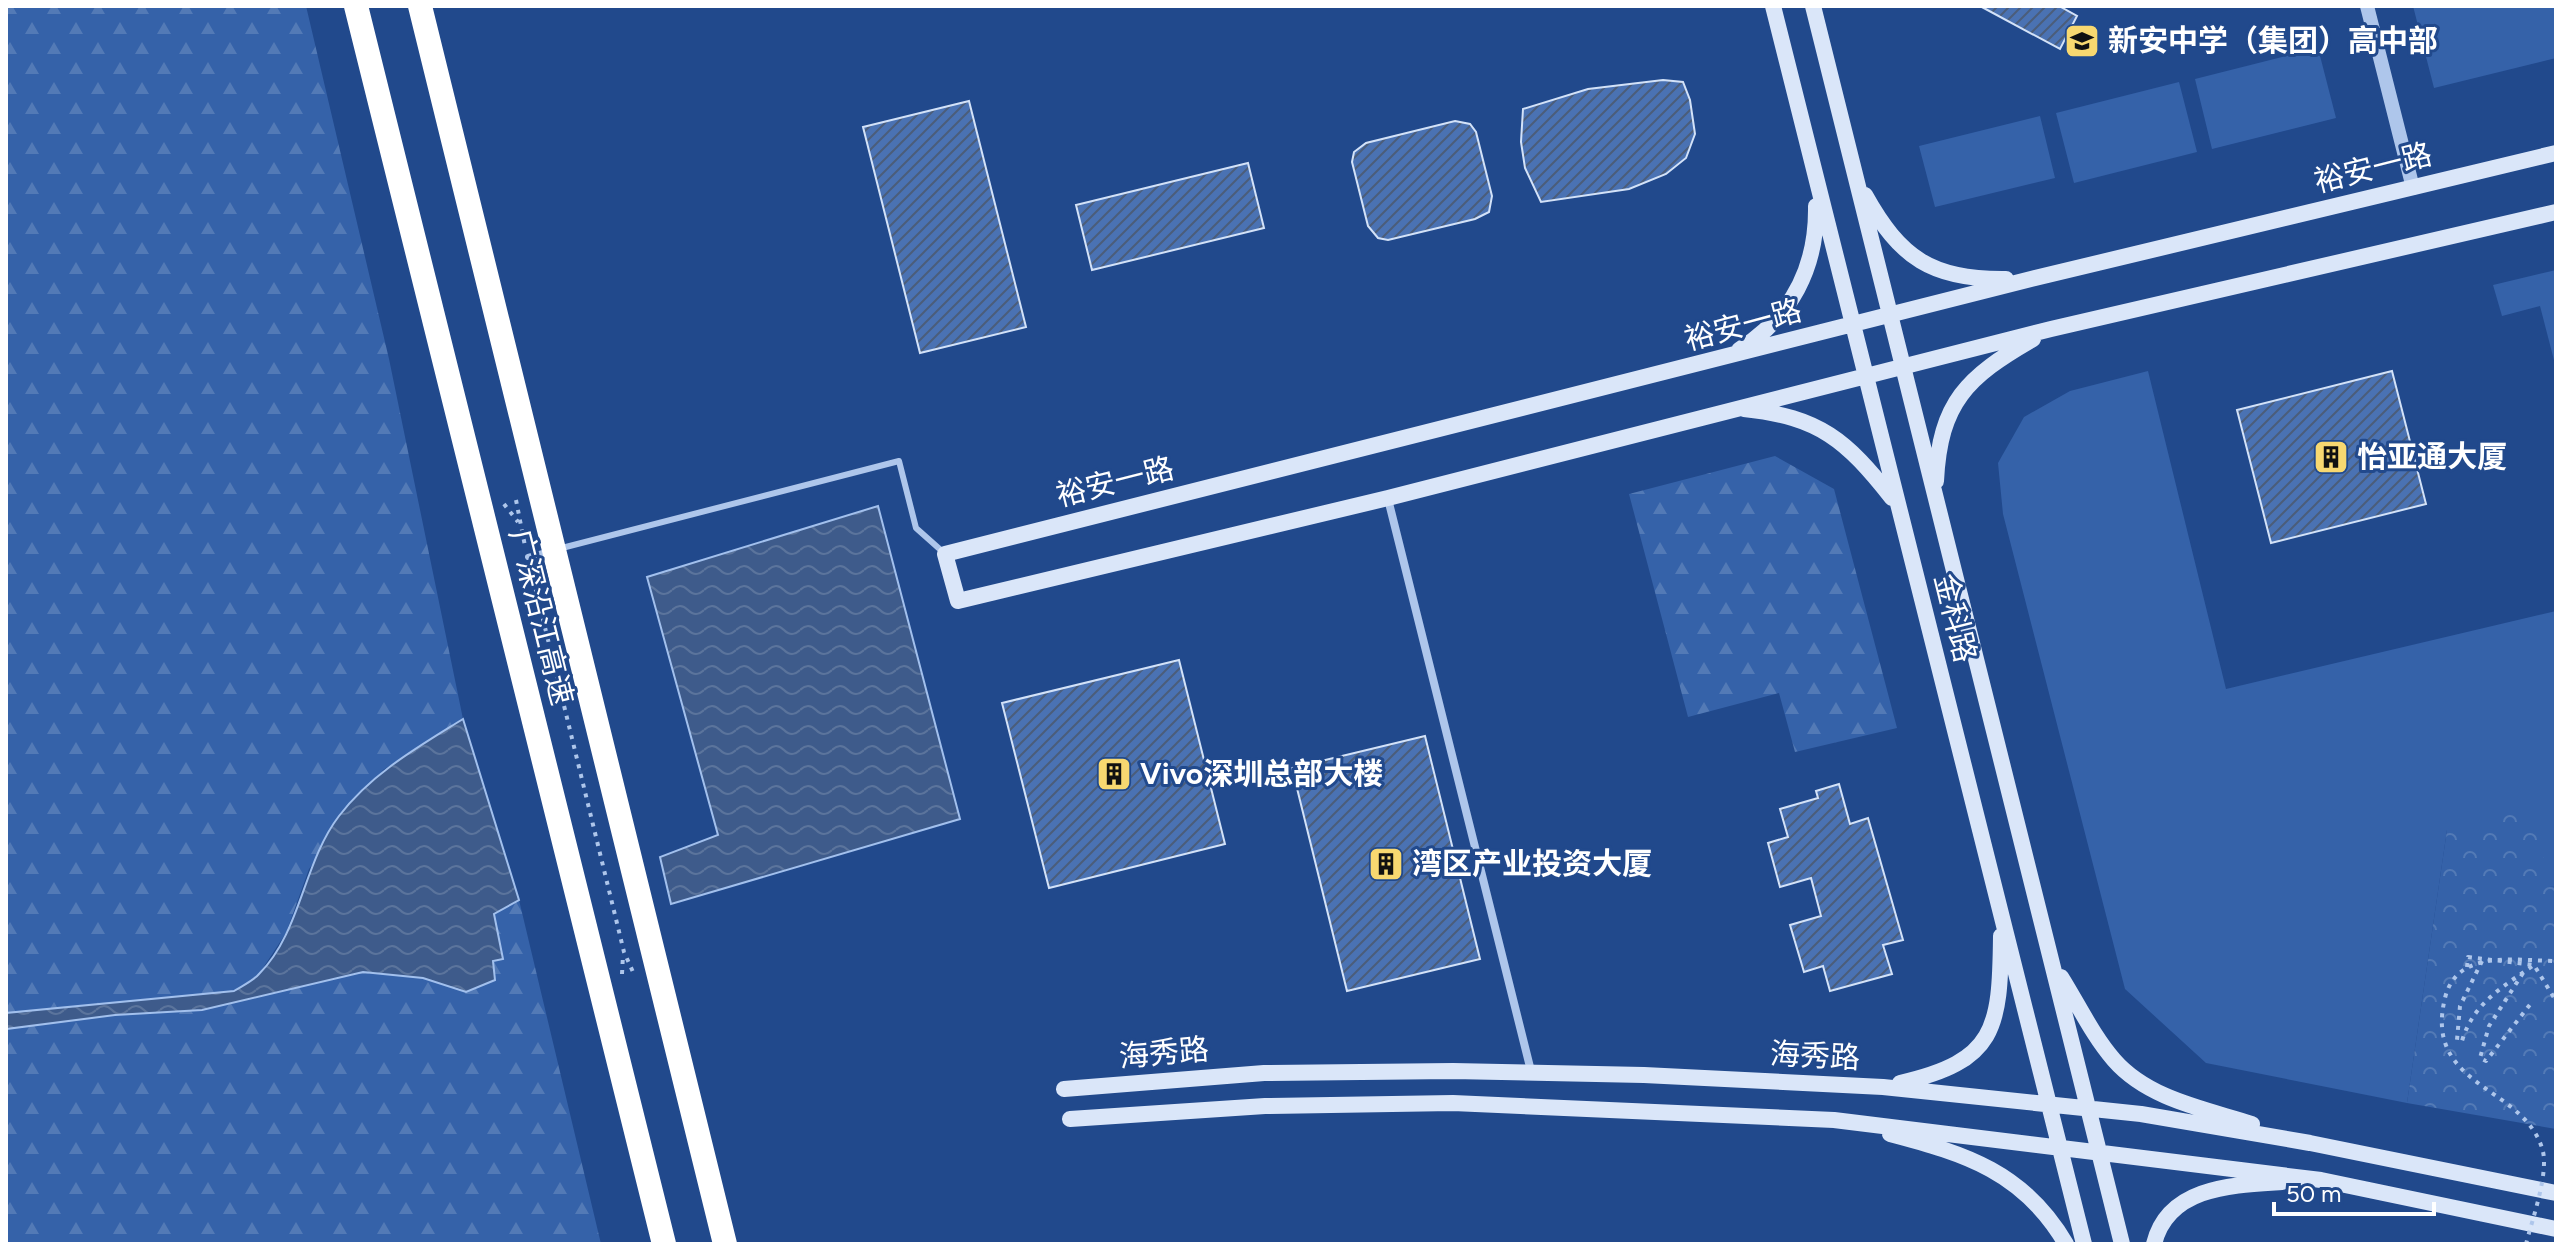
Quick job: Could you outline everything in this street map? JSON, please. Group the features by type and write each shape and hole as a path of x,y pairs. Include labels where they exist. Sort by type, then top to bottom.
{"highway":[{"name":"广深沿江高速","path":"356,6 664,1244"},
{"name":"广深沿江高速","path":"420,6 725,1244"}],"main road":[{"name":"金科路","path":"1773,6 2084,1244"},
{"name":"金科路","path":"1813,6 2122,1244"},
{"name":"裕安一路","path":"945,554 1723,360 2031,279 2556,153"},
{"path":"1854,173 1890,235 1906,253 1928,266 1967,278 2031,279"},
{"path":"1723,360 1759,337 1800,288 1814,246 1815,176"},
{"path":"945,554 958,601 1388,498 1901,365 2556,212"},
{"path":"1935,499 1941,435 1955,398 1984,369 2051,329"},
{"path":"1735,408 1792,417 1827,431 1854,452 1897,504"},
{"path":"1883,1087 1940,1074 1969,1059 1979,1048 1999,997 2001,910"},
{"path":"2053,963 2113,1058 2144,1085 2182,1102 2310,1143"},
{"name":"海秀路","path":"1064,1089 1264,1073 1531,1071 1883,1087 2088,1108 2310,1143 2556,1193"},
{"name":"海秀路","path":"1070,1119 1265,1106 1453,1103 1834,1120 2321,1180 2556,1229"},
{"path":"1834,1120 1991,1167 2040,1206 2066,1244"},
{"path":"2154,1244 2160,1228 2174,1210 2208,1190 2321,1180"}],"street":[{"path":"2367,6 2413,188"},
{"path":"1388,498 1531,1071"}],"lane":[{"path":"528,557 899,461 916,528 945,554"}],"path":[{"path":"520,525 624,952"},
{"path":"2467,967 2468,957 2534,965"},
{"path":"2482,961 2469,985 2457,1022 2457,1040 2462,1041 2481,1006 2534,965"},
{"path":"2526,1244 2544,1166 2540,1142 2522,1119 2455,1062 2443,1037 2441,1021 2448,988 2467,967 2482,961 2556,961"},
{"path":"2534,965 2556,1001"},
{"path":"2524,972 2489,1026 2480,1058 2486,1061 2532,1002"}],"green space":[{"path":"6,6 306,6 389,359 463,719 383,770 309,869 286,933 259,974 234,991 6,1013"},
{"path":"2413,6 2556,6 2556,58 2434,88"},
{"path":"2318,48 2336,118 2212,149 2195,79"},
{"path":"2179,82 2197,152 2074,183 2056,113"},
{"path":"2040,116 2055,178 1935,207 1919,146"},
{"path":"2556,270 2556,368 2540,306 2502,316 2493,285"},
{"path":"2148,371 2226,689 2556,611 2556,886 2550,887 2447,830 2407,1103 2206,1063 2125,989 2003,514 1998,463 2024,417 2070,391"},
{"path":"1775,456 1834,489 1897,728 1795,752 1779,693 1688,717 1629,494"},
{"path":"2532,809 2550,887 2556,886 2556,1129 2407,1103 2447,830"},
{"path":"519,900 601,1244 6,1244 6,1029 115,1015 202,1010 363,972 423,978 467,992 493,961 503,959 494,914"}],"water":[{"path":"878,506 960,819 671,904 660,857 718,835 647,577"},
{"path":"463,719 519,900 494,914 503,959 493,961 495,980 466,992 423,978 363,972 202,1010 115,1015 6,1029 6,1013 234,991 251,981 273,957 284,938 317,855 339,816 381,774"}],"building":[{"path":"1980,6 2059,6 2077,16 2060,49"},
{"path":"1663,80 1683,82 1690,100 1695,134 1686,158 1666,174 1629,189 1541,202 1525,168 1521,142 1523,109 1588,89"},
{"path":"969,101 1026,327 920,353 863,127"},
{"path":"1455,121 1470,124 1476,132 1492,196 1489,212 1475,219 1388,240 1378,238 1368,226 1352,162 1354,152 1366,143"},
{"path":"1248,163 1264,228 1092,270 1076,205"},
{"name":"怡亚通大厦","path":"2392,371 2426,504 2271,543 2237,410"},
{"name":"Vivo深圳总部大楼","path":"1179,660 1225,844 1049,888 1002,703"},
{"name":"湾区产业投资大厦","path":"1425,736 1480,959 1347,991 1292,768"},
{"path":"1839,784 1850,824 1868,818 1903,940 1883,945 1892,974 1830,991 1823,966 1804,972 1790,925 1821,916 1811,878 1780,887 1768,843 1788,837 1780,809 1818,798 1816,791"}],"place":[{"name":"新安中学（集团）高中部","path":"2082,41"},
{"name":"怡亚通大厦","path":"2331,457"},
{"name":"Vivo深圳总部大楼","path":"1114,774"},
{"name":"湾区产业投资大厦","path":"1386,864"}]}
